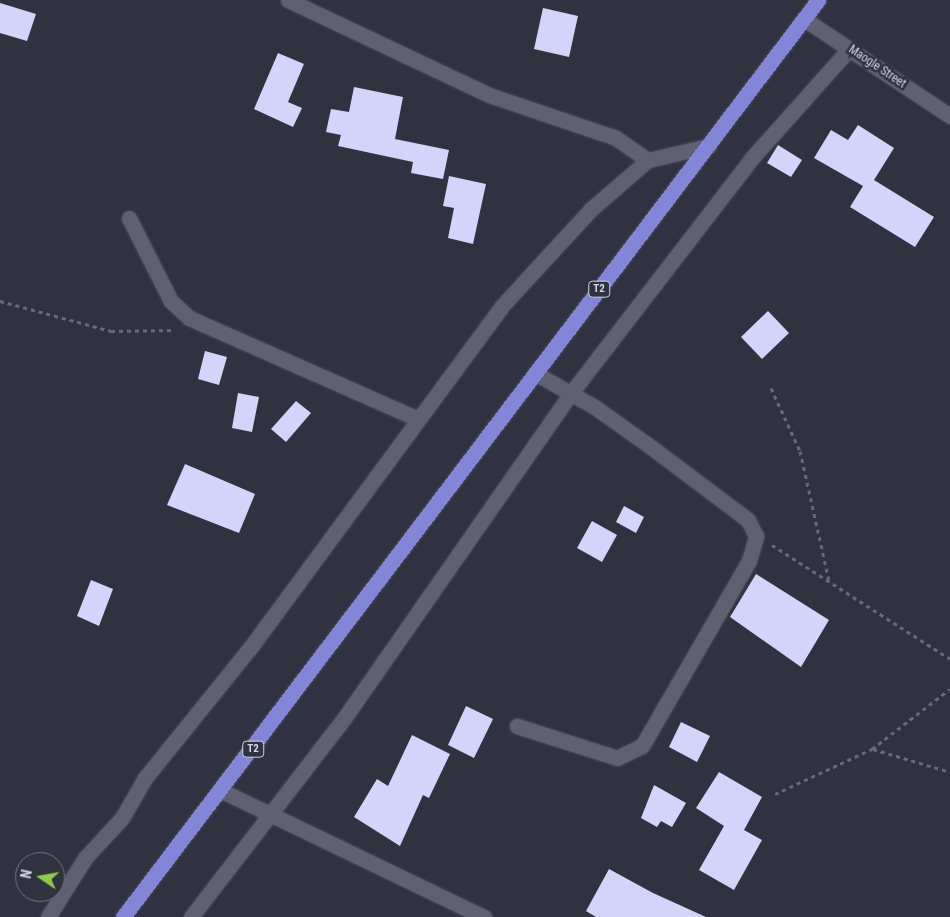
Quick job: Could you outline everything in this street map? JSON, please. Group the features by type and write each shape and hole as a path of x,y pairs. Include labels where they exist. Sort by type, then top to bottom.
{"highway":[{"name":"T2","path":"122,917 222,791 535,373 818,0"}],"street":[{"path":"288,0 489,95 616,138 648,160"},
{"name":"Maogle Street","path":"804,19 950,116"},
{"path":"191,917 346,717 571,393 751,159 849,49"},
{"path":"48,917 85,858 122,818 145,778 250,648 501,307 591,209 648,160 708,146"},
{"path":"129,218 171,301 205,327 418,419"},
{"path":"517,726 618,758 642,746 749,561 756,536 748,520 721,499 571,393 535,373"},
{"path":"222,791 484,917"}],"path":[{"path":"0,301 111,331 144,334 205,327"},
{"path":"771,388 800,452 829,582"},
{"path":"756,536 950,658"},
{"path":"775,794 872,749 950,688"},
{"path":"872,749 950,772"}],"building":[{"path":"0,3 36,14 27,41 0,33"},
{"path":"543,8 578,16 569,57 534,49"},
{"path":"278,53 304,64 288,102 302,108 293,127 254,109"},
{"path":"354,87 403,97 395,139 449,150 443,179 411,173 413,162 338,146 341,135 326,132 331,109 349,112"},
{"path":"858,125 894,148 874,180 934,217 915,247 850,207 863,186 814,158 831,130 848,140"},
{"path":"778,145 802,160 791,177 767,163"},
{"path":"449,176 486,184 473,244 448,238 454,208 443,206"},
{"path":"768,311 789,333 762,359 741,337"},
{"path":"205,351 227,357 219,385 198,379"},
{"path":"238,393 259,397 252,432 232,428"},
{"path":"296,401 311,413 286,442 271,429"},
{"path":"185,464 255,494 239,533 167,505"},
{"path":"624,506 644,517 636,533 616,522"},
{"path":"592,521 617,535 602,562 577,548"},
{"path":"756,574 829,620 801,667 730,617"},
{"path":"91,580 113,589 99,626 77,616"},
{"path":"466,706 493,719 474,758 448,745"},
{"path":"681,722 710,736 697,762 669,747"},
{"path":"412,735 450,754 429,798 423,795 400,846 354,817 377,779 388,786"},
{"path":"719,772 762,797 744,830 762,840 734,890 699,870 724,826 696,808"},
{"path":"654,785 686,803 672,827 661,821 657,827 641,818"},
{"path":"609,869 653,893 706,917 596,917 586,911"}]}
